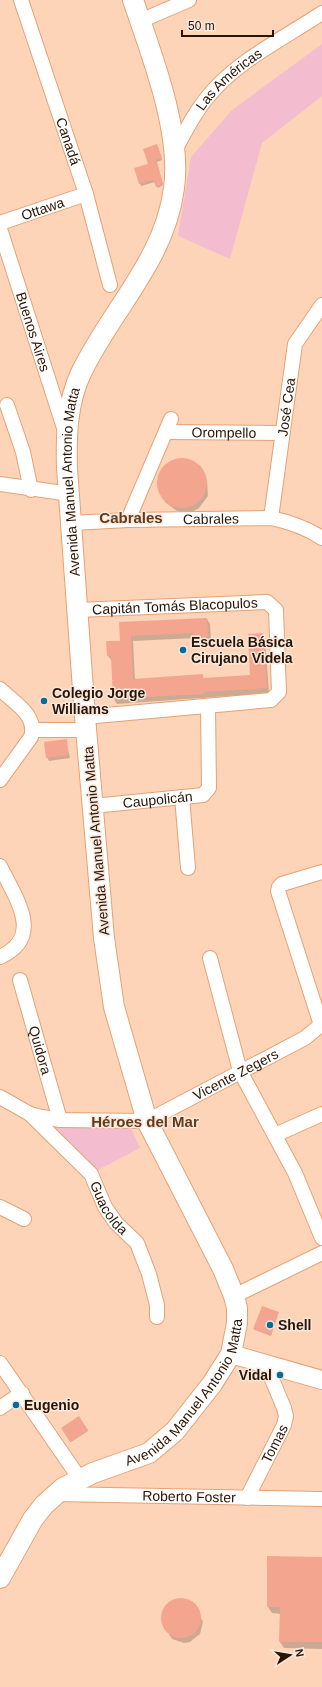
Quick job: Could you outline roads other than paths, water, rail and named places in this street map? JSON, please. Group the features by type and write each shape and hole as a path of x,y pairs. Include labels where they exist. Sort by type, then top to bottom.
{"main road":[{"name":"Avenida Manuel Antonio Matta","path":"0,1578 33,1519 55,1494 80,1479 149,1453 163,1442 188,1416 231,1354 237,1323 237,1308 234,1296 223,1269 147,1121 114,1007 104,938 86,724 66,434 72,403 81,374 110,324 146,268 160,240 169,213 174,188 175,150 157,73 133,0"}],"street":[{"name":"Canadá","path":"21,0 86,194 110,285"},
{"path":"140,21 189,0"},
{"name":"Las Américas","path":"175,150 192,118 211,92 228,76 322,13"},
{"name":"Ottawa","path":"0,223 86,194"},
{"name":"Buenos Aires","path":"0,229 66,434"},
{"name":"José Cea","path":"270,518 281,433 295,344 322,305"},
{"path":"7,405 23,452 31,490"},
{"name":"Orompello","path":"128,520 169,425 281,433"},
{"path":"0,484 31,490 70,494"},
{"name":"Cabrales","path":"72,523 128,520 270,518 296,524 322,538"},
{"name":"Capitán Tomás Blacopulos","path":"78,610 267,602 276,610 279,692 271,700 208,706 86,724"},
{"path":"0,689 22,708 29,718 33,730 31,737 0,780"},
{"name":"Caupolicán","path":"93,806 203,795 209,788 208,706"},
{"path":"33,730 86,724"},
{"path":"182,797 188,868"},
{"path":"0,866 23,915 25,925 22,940 14,949 0,957"},
{"path":"321,1025 278,892 279,887 282,884 322,872"},
{"path":"210,958 240,1071 295,1173 322,1238"},
{"name":"Quidora","path":"20,980 60,1120"},
{"name":"Vicente Zegers","path":"147,1121 305,1038 321,1025"},
{"name":"Guacolda","path":"0,1097 30,1114 91,1174 105,1207 116,1223 137,1243 149,1274 157,1304 157,1317"},
{"name":"Guacolda","path":"30,1114 60,1120 147,1121"},
{"path":"275,1135 322,1114"},
{"path":"0,1207 24,1219"},
{"path":"234,1296 322,1253"},
{"path":"231,1354 322,1380"},
{"path":"0,1363 80,1479"},
{"name":"Tomas","path":"247,1498 284,1425 286,1416 266,1365"},
{"path":"0,1408 22,1393"},
{"name":"Roberto Foster","path":"55,1494 322,1499"}],"place":[{"name":"Escuela Básica Cirujano Videla","path":"183,650"},
{"name":"Colegio Jorge Williams","path":"44,701"},
{"name":"Shell","path":"270,1325"},
{"name":"Vidal","path":"280,1375"},
{"name":"Eugenio","path":"16,1405"}],"district":[{"name":"Cabrales","path":"131,517"},
{"name":"Héroes del Mar","path":"145,1121"}]}
